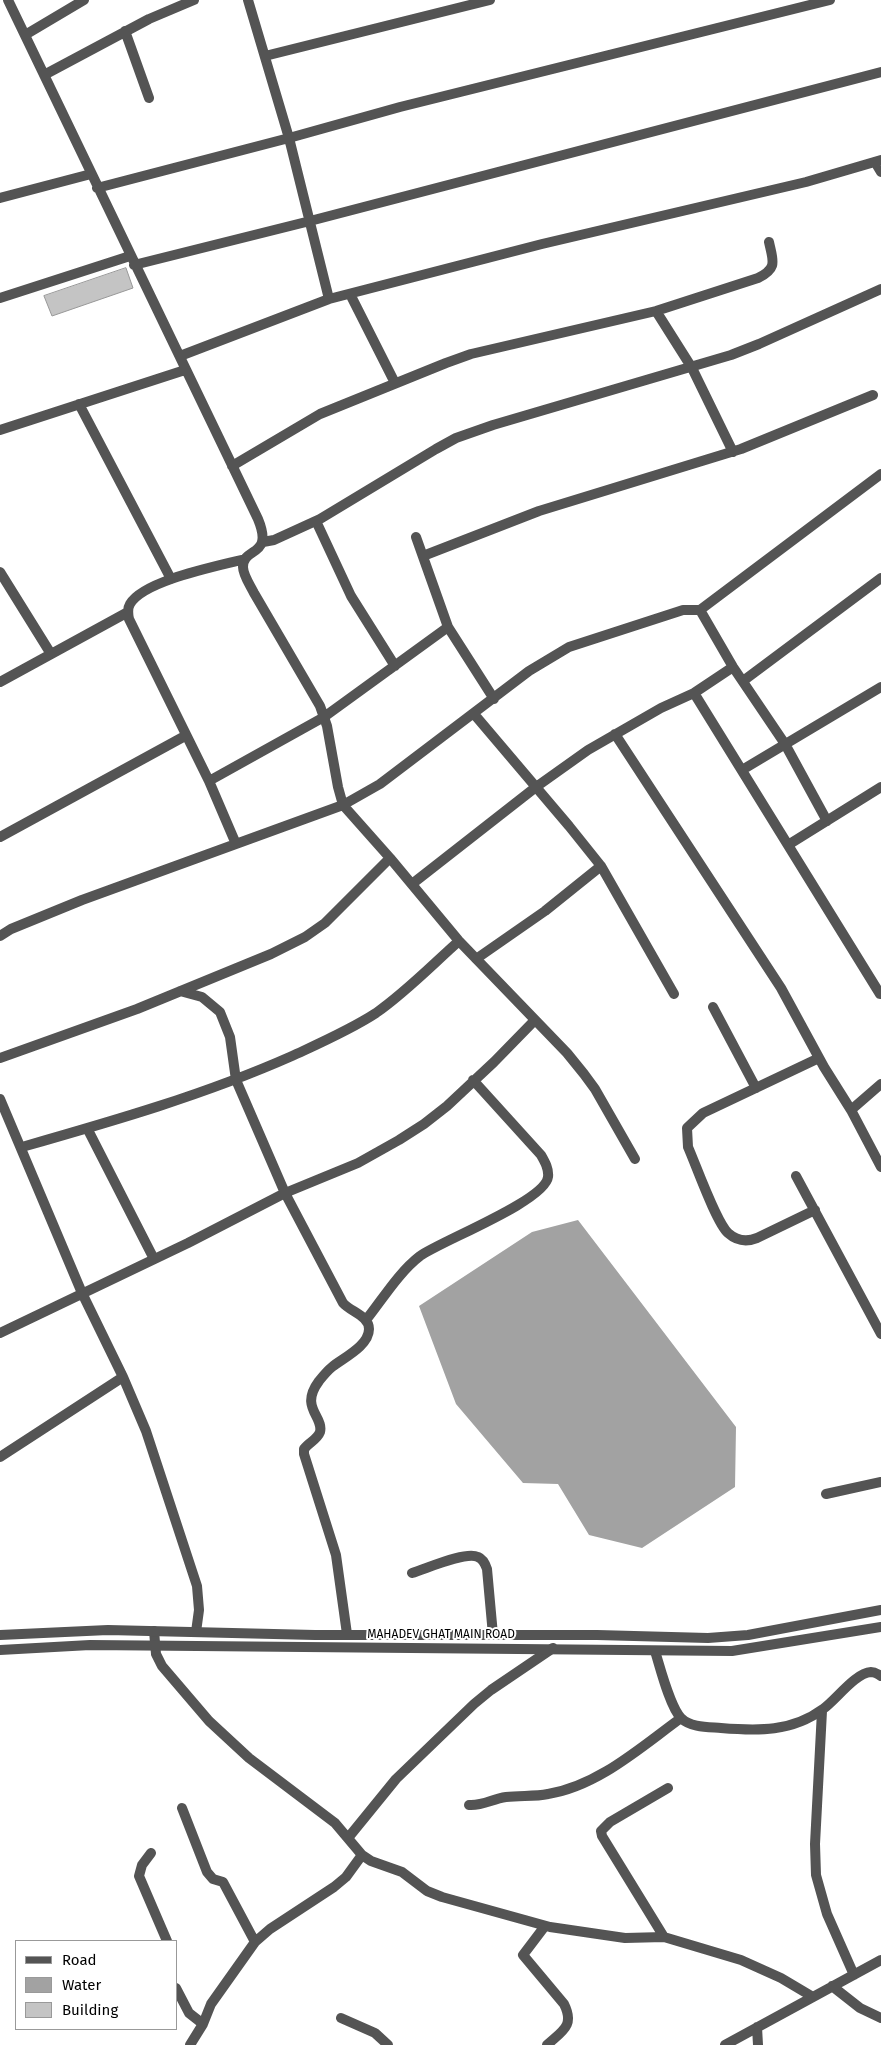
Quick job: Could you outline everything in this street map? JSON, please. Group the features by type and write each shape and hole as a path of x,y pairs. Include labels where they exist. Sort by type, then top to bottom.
{"street":[{"path":"24,35 84,0"},
{"path":"44,75 125,31 194,0"},
{"path":"248,0 289,138 329,299"},
{"path":"265,56 490,0"},
{"path":"97,188 400,107 830,0"},
{"path":"5,3 44,75 263,532 263,542 258,549 245,559 171,579 141,594 130,604 128,612 129,619 185,736 209,781 236,844"},
{"path":"125,31 149,98"},
{"path":"0,298 132,261 310,221 881,72"},
{"path":"180,356 329,299 659,215 806,182 878,161 881,172"},
{"path":"0,198 91,174"},
{"path":"232,466 320,414 471,354 656,311 765,274 774,263 769,242"},
{"path":"263,542 274,540 316,521 456,438 493,425 692,368 759,344 881,289"},
{"path":"350,294 395,383"},
{"path":"656,311 692,368 734,452"},
{"path":"0,430 186,370"},
{"path":"423,556 540,511 734,452 873,395"},
{"path":"79,404 171,579"},
{"path":"0,936 12,929 82,900 343,805 380,784 494,699 529,670 569,647 683,610 700,610 881,474"},
{"path":"316,521 351,596 395,666"},
{"path":"416,536 448,627 494,699"},
{"path":"245,559 242,566 254,593 320,706 343,805 459,941 567,1053 595,1089 635,1159"},
{"path":"0,572 51,654"},
{"path":"743,681 881,578"},
{"path":"700,610 733,667 785,744 827,821"},
{"path":"0,682 128,612"},
{"path":"209,781 324,717 448,627"},
{"path":"412,884 536,787 588,750 661,708 694,693 733,667"},
{"path":"742,770 881,687"},
{"path":"694,693 880,994"},
{"path":"474,714 601,866 674,994"},
{"path":"615,734 781,988 851,1110 881,1167"},
{"path":"0,837 185,736"},
{"path":"788,845 881,787"},
{"path":"0,1058 137,1009 271,954 305,937 325,923 390,858"},
{"path":"476,959 545,912 601,866"},
{"path":"22,1147 167,1105 236,1080 314,1046 369,1017 404,990 459,941"},
{"path":"180,991 202,997 220,1012 230,1037 236,1080 285,1193 343,1303 366,1320 369,1328 368,1336 362,1344 330,1368 315,1387 311,1400 320,1428 319,1434 304,1449 336,1555 347,1634"},
{"path":"713,1007 756,1088"},
{"path":"0,1333 285,1193 358,1163 399,1140 431,1118 494,1062 535,1020"},
{"path":"814,1210 749,1241 737,1239 722,1227 688,1147 687,1128 703,1113 820,1058"},
{"path":"366,1320 403,1272 417,1258 432,1248 473,1230 521,1202 544,1185 548,1178 547,1167 542,1155 473,1080"},
{"path":"851,1110 881,1084"},
{"path":"0,1099 22,1147 82,1293 123,1377 149,1440 192,1569 198,1599 196,1632"},
{"path":"87,1128 154,1259"},
{"path":"796,1176 881,1334"},
{"path":"0,1457 123,1377"},
{"path":"826,1494 881,1482"},
{"path":"412,1573 465,1556 475,1556 483,1559 488,1568 493,1635"},
{"path":"0,1635 108,1630 708,1638 748,1635 881,1610"},
{"name":"MAHADEV GHAT MAIN ROAD","path":"0,1650 90,1645 553,1648 655,1651 744,1650 881,1627"},
{"path":"154,1631 156,1654 162,1666 209,1721 249,1758 335,1823 362,1855 371,1861 402,1872 428,1891 442,1897 545,1926 625,1938 664,1937 741,1960 781,1978 812,1997"},
{"path":"348,1838 396,1778 474,1704 491,1690 553,1648"},
{"path":"655,1651 674,1706 681,1718 689,1723 700,1726 758,1731 791,1726 822,1711 859,1677 870,1672 881,1676"},
{"path":"822,1711 816,1875 827,1914 854,1974"},
{"path":"469,1805 484,1805 505,1797 548,1794 574,1787 600,1775 681,1718"},
{"path":"664,1937 602,1836 601,1831 610,1822 668,1788"},
{"path":"182,1808 207,1872 213,1879 223,1882 255,1942"},
{"path":"151,1853 142,1865 139,1876 167,1940"},
{"path":"190,2045 203,2024 211,2004 255,1942 270,1928 334,1887 350,1871 362,1855"},
{"path":"545,1926 523,1955 564,2004 569,2013 569,2022 566,2028 547,2045"},
{"path":"725,2045 881,1960"},
{"path":"832,1986 860,2008 881,2018"},
{"path":"178,1992 189,2013 203,2024"},
{"path":"341,2018 375,2033 388,2045"},
{"path":"757,2027 758,2045"}],"water":[{"path":"578,1220 736,1427 735,1487 642,1548 589,1535 558,1484 523,1483 456,1404 419,1306 532,1232"}],"building":[{"path":"126,268 133,288 52,316 44,296"}]}
